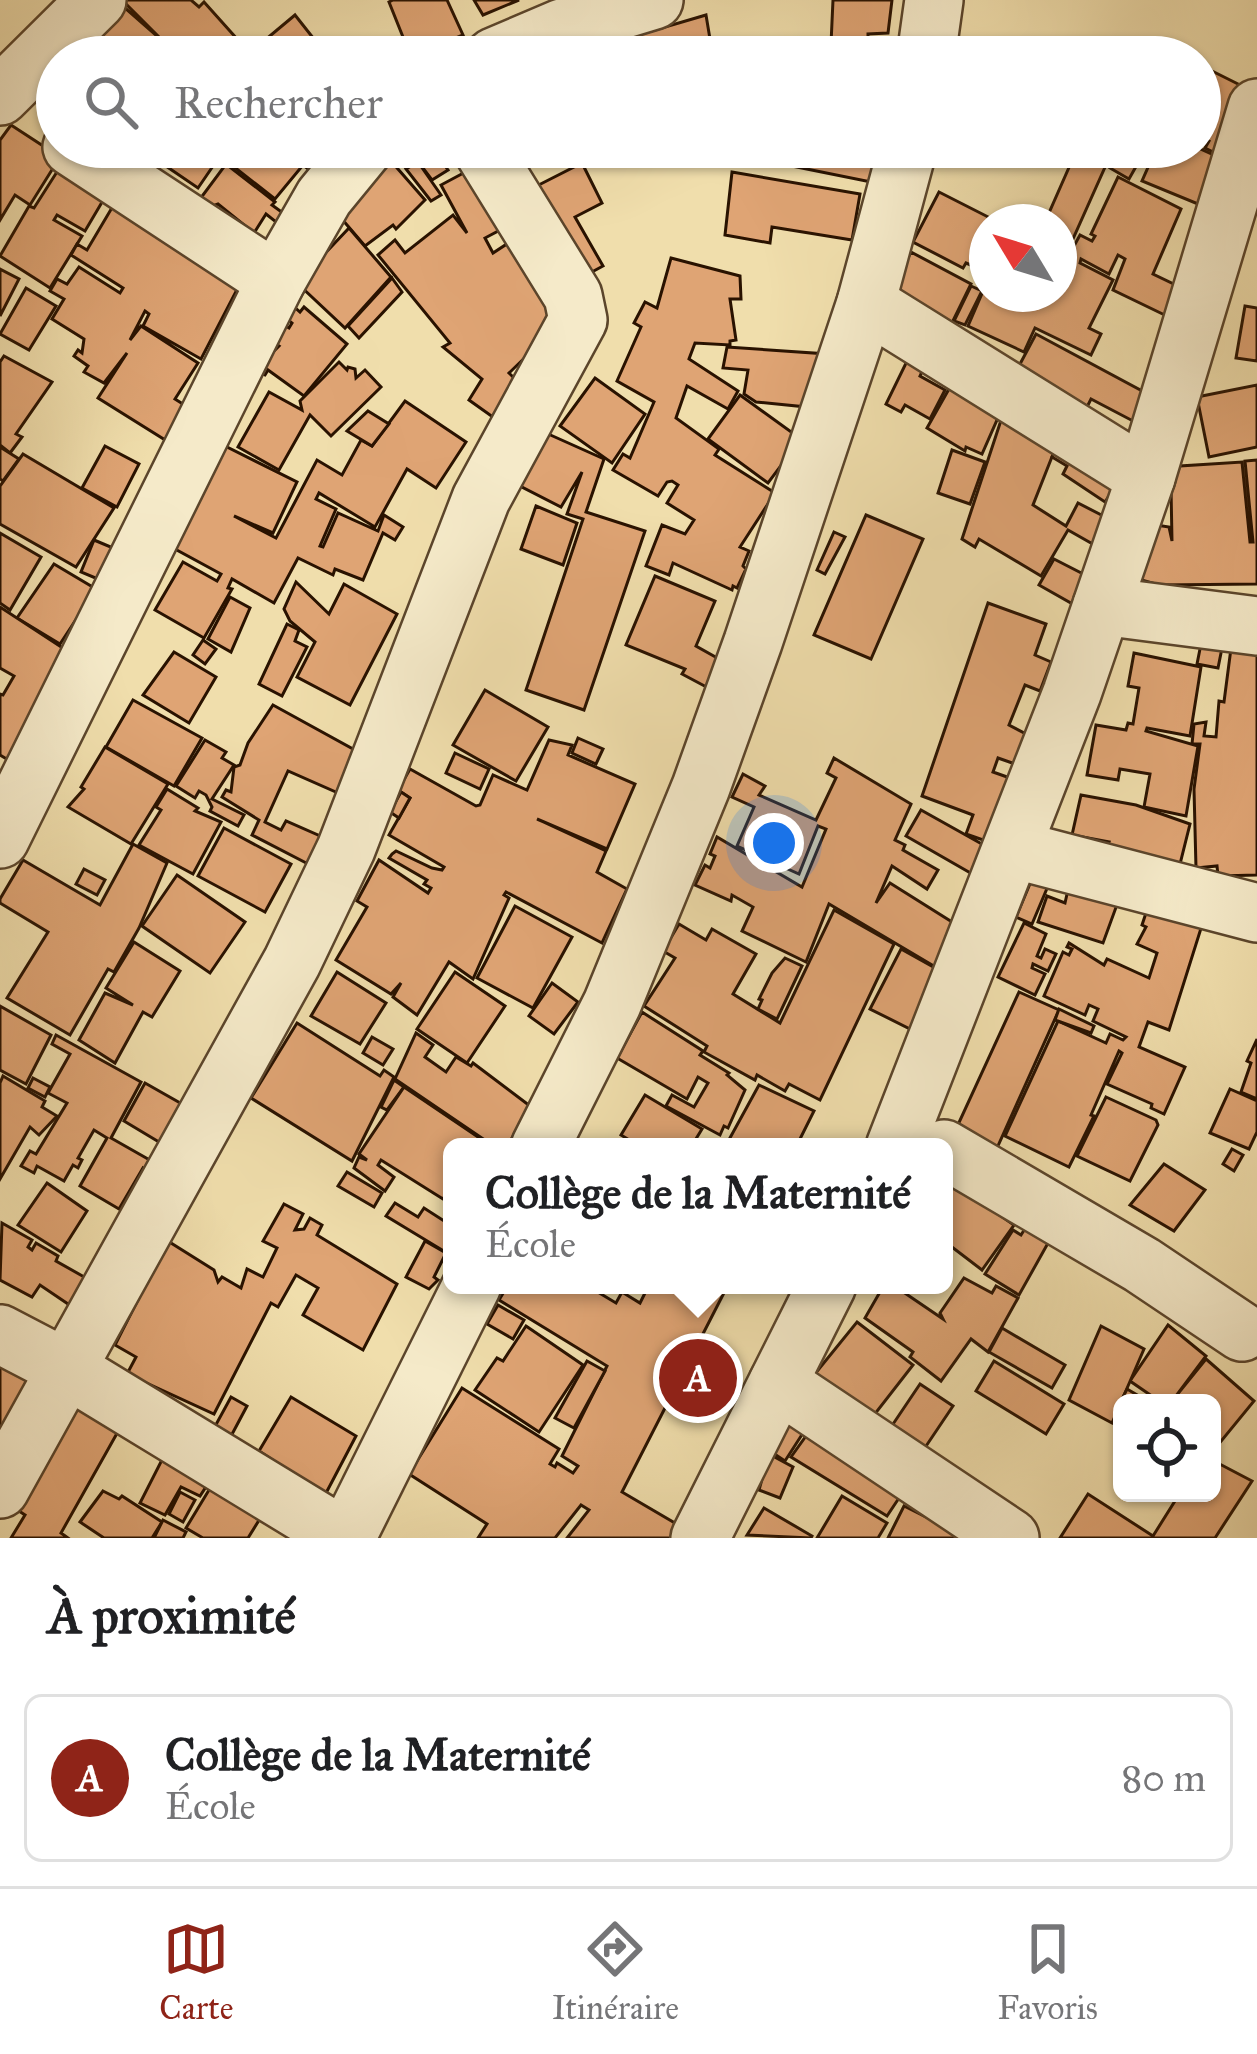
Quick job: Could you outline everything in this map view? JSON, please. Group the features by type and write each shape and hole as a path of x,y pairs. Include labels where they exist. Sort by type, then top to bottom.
{"street":[{"path":"61,36 97,0"},
{"path":"543,36 654,0"},
{"path":"929,36 934,0"},
{"path":"36,62 0,98 36,123"},
{"path":"923,1138 1012,848 1146,477 1257,108"},
{"path":"104,168 275,281"},
{"path":"0,839 275,281 325,197 348,168"},
{"path":"0,1490 292,962 346,849 482,499 578,320 573,296 494,168"},
{"path":"545,1138 612,1004 672,862 753,642 866,303 902,168"},
{"path":"866,303 1146,477"},
{"path":"1102,606 1257,626"},
{"path":"1012,848 1257,914"},
{"path":"953,1161 1142,1265 1242,1332"},
{"path":"0,1334 69,1370 345,1538 467,1294"},
{"path":"700,1538 822,1294"},
{"path":"778,1383 1010,1538"}],"building":[{"path":"116,0 157,36 86,36"},
{"path":"122,0 191,0 199,7 204,2 234,36 158,36"},
{"path":"447,0 463,35 403,36 389,2"},
{"path":"474,0 519,0 483,15"},
{"path":"833,0 892,0 888,33 831,36"},
{"path":"295,15 312,36 270,36"},
{"path":"706,15 710,36 629,36 625,29 642,23 645,33"},
{"path":"1221,76 1250,90 1230,160 1221,156"},
{"path":"11,125 36,141 36,168 53,168 30,205 15,195 0,220 0,140"},
{"path":"59,168 69,168 108,192 85,231 57,215 54,220 82,236 50,288 0,256 29,206 34,208"},
{"path":"169,168 212,168 198,188"},
{"path":"223,168 231,168 283,213 276,222 266,214 254,233 218,204 210,207 200,199"},
{"path":"235,168 301,168 275,199"},
{"path":"382,168 397,168 425,200 396,229 393,225 365,246 341,218 355,205 351,193"},
{"path":"422,168 441,195 431,201 406,169"},
{"path":"423,168 447,168 448,170 432,180"},
{"path":"473,168 490,168 519,220 485,238 493,253 525,232 571,313 509,373 523,387 497,420 469,400 482,379 443,347 450,343 378,255 395,240 405,253 453,215 467,233 441,185"},
{"path":"572,168 584,168 602,203 575,217 603,266 577,280 521,194"},
{"path":"802,168 873,168 871,182"},
{"path":"1069,168 1105,168 1077,230 1077,204 1053,204"},
{"path":"1110,168 1135,168 1129,179"},
{"path":"1148,168 1213,168 1198,204 1142,181"},
{"path":"732,172 860,194 852,240 772,227 770,243 725,235"},
{"path":"1118,177 1181,209 1153,274 1184,289 1173,319 1113,290 1125,259 1118,255 1109,274 1081,259 1080,263 1113,280 1089,328 1101,334 1091,355 1035,328 1024,352 968,326 974,312 1077,312 1077,240 1080,235 1092,241 1095,236 1091,234"},
{"path":"939,192 969,207 969,264 963,268 913,242"},
{"path":"113,206 242,280 201,359 143,326 149,314 145,311 130,340 141,326 198,363 175,399 194,411 178,448 98,398 127,353 104,383 84,372 88,366 74,356 78,350 82,353 84,339 52,319 64,299 50,291 57,279 67,284 79,267 120,293 123,288 71,255 77,244 87,250"},
{"path":"349,228 391,277 345,328 297,283"},
{"path":"911,252 969,283 949,329 888,296"},
{"path":"671,258 740,276 741,299 730,299 736,340 730,345 695,343 689,359 738,391 728,409 687,386 676,418 719,449 715,455 775,493 740,547 749,551 746,569 732,590 673,563 669,575 646,566 662,525 685,534 694,520 667,503 678,485 672,481 658,496 613,470 623,454 630,458 654,402 617,381 641,327 634,323 645,302 657,308"},
{"path":"0,269 19,279 0,316"},
{"path":"392,278 402,292 359,338 348,326"},
{"path":"26,288 56,306 29,350 0,334"},
{"path":"969,290 972,312 965,325 954,321"},
{"path":"291,304 300,312 304,307 347,344 304,396 268,370 265,375 254,371 279,346 267,338 278,321 289,328 292,323 282,315"},
{"path":"1245,306 1257,308 1257,361 1236,358"},
{"path":"1036,334 1144,392 1133,421 1091,399 1084,413 1012,379"},
{"path":"727,347 827,354 817,408 756,402 744,394 748,370 723,368"},
{"path":"4,356 52,382 16,434 22,437 10,453 0,445 0,362"},
{"path":"909,357 925,365 920,376 945,390 930,419 905,405 901,412 886,404"},
{"path":"339,362 347,370 355,369 356,378 365,370 381,387 331,436 310,415 279,470 238,447 269,392 302,410 300,401"},
{"path":"958,373 1004,404 982,454 966,447 965,451 927,428"},
{"path":"595,378 645,414 612,463 560,426"},
{"path":"1257,385 1257,447 1209,457 1197,397"},
{"path":"740,395 801,439 768,483 708,439"},
{"path":"405,401 466,442 436,488 407,469 375,527 319,493 316,499 336,509 320,546 338,513 378,531 384,515 403,527 395,540 383,533 363,580 335,569 333,575 298,558 274,603 232,579 228,588 232,589 204,638 155,610 183,562 217,581 221,574 175,549 193,494 201,498 223,445 297,482 273,533 234,516 276,538 317,460 342,475 361,440 372,446"},
{"path":"1007,402 1061,434 1033,505 1066,526 1078,503 1115,522 1098,547 1068,530 1041,576 979,539 975,547 962,539"},
{"path":"368,411 389,424 372,446 347,431"},
{"path":"546,433 604,459 586,512 645,531 584,710 526,690 583,519 567,514 582,472 561,507 520,486"},
{"path":"1060,442 1120,479 1105,502 1063,474 1067,466 1052,457"},
{"path":"105,446 139,464 117,507 82,488"},
{"path":"0,447 19,459 3,481 0,479"},
{"path":"952,450 985,462 970,504 938,493"},
{"path":"23,454 114,508 76,567 0,524 0,486"},
{"path":"1257,460 1257,584 1159,585 1138,579 1150,524 1169,527 1172,541 1171,488 1180,466 1242,462 1253,542 1245,461"},
{"path":"536,506 577,523 563,565 521,549"},
{"path":"866,515 923,539 871,659 814,635"},
{"path":"834,532 845,537 825,574 817,570"},
{"path":"0,533 41,557 10,610 0,603"},
{"path":"94,540 118,550 105,582 81,572"},
{"path":"1054,559 1089,577 1078,607 1039,585"},
{"path":"54,564 96,589 60,644 17,618"},
{"path":"655,576 715,601 696,646 728,664 714,691 682,674 685,669 626,645"},
{"path":"296,582 329,614 344,584 397,614 350,705 297,677 315,642 290,621 284,609"},
{"path":"230,597 250,608 231,652 208,639"},
{"path":"988,603 1046,624 1035,655 1051,662 1040,691 1025,685 1009,725 1026,734 1015,764 998,758 993,772 1010,778 993,828 1005,833 998,855 989,851 974,875 906,836 921,810 989,848 992,843 966,834 973,815 922,796"},
{"path":"0,607 75,656 10,761 0,755 0,694 14,676 0,668"},
{"path":"287,624 299,630 295,641 307,647 282,696 259,684"},
{"path":"1204,629 1225,633 1218,668 1197,664"},
{"path":"1233,633 1257,636 1257,875 1218,876 1217,866 1196,868 1194,789 1200,744 1192,744 1194,724 1206,722 1204,736 1216,737"},
{"path":"203,640 216,649 205,664 193,655"},
{"path":"174,652 216,677 189,723 143,695"},
{"path":"1134,653 1201,667 1190,736 1146,731 1198,746 1186,816 1144,807 1150,774 1120,769 1118,780 1087,775 1096,725 1126,730 1128,723 1133,724 1139,688 1128,686"},
{"path":"485,690 548,727 516,781 453,745"},
{"path":"133,700 202,738 174,786 106,747"},
{"path":"273,705 362,754 345,796 288,771 265,822 281,830 286,821 327,839 314,867 252,835 259,820 222,797 226,790 231,792 234,767 240,765"},
{"path":"578,738 603,749 596,764 572,753"},
{"path":"205,740 226,752 222,758 234,765 212,799 244,815 238,826 210,811 206,795 199,791 195,798 176,786"},
{"path":"549,740 572,745 568,755 635,784 607,849 537,819 606,851 597,872 627,889 602,943 506,892 509,898 473,979 449,962 417,1015 393,997 401,983 391,994 336,960 367,907 357,901 379,860 428,893 427,880 389,858 396,851 432,868 444,867 389,835 410,798 398,790 410,769 476,806 493,775 527,790"},
{"path":"105,747 168,784 131,844 68,807 84,789"},
{"path":"455,753 489,769 480,789 446,773"},
{"path":"834,758 911,804 895,840 905,845 903,850 938,870 927,889 892,866 876,903 890,883 960,927 949,975 829,904 806,962 742,931 753,907 732,895 731,901 695,885 705,865 710,868 717,837 802,887 826,829 818,826 799,874 737,846 754,807 732,797 743,774 765,786 759,795 816,820 836,778 827,773"},
{"path":"167,789 198,808 195,811 221,822 193,874 139,845 161,810 156,807"},
{"path":"401,792 410,798 399,818 390,812"},
{"path":"1081,795 1136,805 1190,824 1175,884 1103,857 1109,842 1072,835"},
{"path":"224,828 291,864 265,912 198,876"},
{"path":"133,844 167,863 139,928 114,972 108,969 70,1035 7,998 48,932 0,899 23,860 100,905"},
{"path":"84,869 105,880 97,895 76,884"},
{"path":"1072,872 1122,891 1103,943 1038,922 1047,896 1065,903"},
{"path":"177,875 245,922 210,973 142,926"},
{"path":"1032,879 1048,886 1032,924 1016,917"},
{"path":"1149,904 1203,922 1169,1030 1148,1022 1139,1047 1185,1067 1164,1114 1107,1084 1119,1051 1069,1167 1005,1136 1058,1021 1106,1043 1110,1034 1126,1037 1093,1021 1098,1009 1089,1005 1085,1015 1044,996 1063,952 1069,955 1072,949 1069,943 1104,965 1107,959 1149,978 1157,953 1137,944 1146,927 1142,925"},
{"path":"515,906 572,937 533,1008 477,978"},
{"path":"834,910 894,944 820,1100 789,1084 785,1091 757,1075 755,1080 704,1052 707,1046 644,1006 675,958 663,951 679,924 706,940 712,929 756,954 733,994 780,1023"},
{"path":"1024,923 1046,934 1037,956 1041,958 1045,949 1056,954 1048,971 1033,964 1032,968 1045,974 1035,995 998,977"},
{"path":"134,942 180,971 152,1017 143,1012 115,1063 79,1040 105,993 133,1005 106,988"},
{"path":"901,949 944,973 914,1031 870,1009"},
{"path":"785,958 802,966 777,1019 758,1009 759,999"},
{"path":"337,972 386,1003 360,1044 311,1016"},
{"path":"455,972 505,1006 467,1063 417,1029"},
{"path":"552,983 578,1002 554,1034 529,1016"},
{"path":"1019,992 1059,1010 997,1148 956,1129"},
{"path":"0,1006 51,1035 26,1084 0,1070"},
{"path":"1059,1009 1094,1026 1091,1033 1055,1020"},
{"path":"642,1012 703,1051 700,1055 745,1090 720,1135 666,1106 672,1095 694,1107 708,1083 698,1077 687,1099 617,1058"},
{"path":"297,1023 380,1076 384,1070 394,1077 352,1161 251,1098"},
{"path":"416,1033 433,1045 425,1057 446,1072 456,1057 473,1063 530,1106 512,1138 482,1138 395,1079"},
{"path":"56,1035 141,1082 111,1138 155,1163 149,1172 143,1168 119,1209 80,1186 107,1138 94,1130 78,1158 82,1160 78,1168 73,1165 64,1181 37,1166 34,1173 21,1166 30,1151 36,1154 67,1103 48,1093 70,1054 52,1044"},
{"path":"372,1037 393,1049 383,1065 363,1053"},
{"path":"1257,1039 1257,1099 1241,1092"},
{"path":"3,1076 45,1101 42,1107 57,1116 39,1135 30,1127 0,1179 0,1083"},
{"path":"33,1078 50,1087 45,1097 28,1088"},
{"path":"394,1080 404,1087 387,1110 381,1107"},
{"path":"145,1083 189,1108 164,1145 124,1121"},
{"path":"759,1085 814,1111 800,1138 730,1138"},
{"path":"404,1087 480,1138 443,1138 443,1199 381,1160 378,1165 394,1177 385,1191 354,1168 359,1157 367,1160 359,1154"},
{"path":"1230,1089 1257,1101 1257,1132 1249,1149 1210,1133"},
{"path":"645,1095 702,1129 696,1138 621,1135"},
{"path":"1106,1097 1158,1125 1130,1181 1077,1156"},
{"path":"1232,1149 1243,1155 1234,1171 1223,1164"},
{"path":"1164,1164 1205,1190 1174,1231 1130,1205"},
{"path":"347,1172 382,1193 374,1207 338,1186"},
{"path":"47,1183 87,1211 61,1252 18,1225"},
{"path":"953,1183 1014,1225 982,1270 953,1248"},
{"path":"395,1203 418,1217 424,1208 443,1220 443,1251 386,1216"},
{"path":"284,1204 303,1214 295,1230 304,1229 310,1218 322,1225 317,1235 397,1284 363,1350 303,1315 318,1288 296,1275 278,1307 271,1303 214,1414 127,1374 136,1357 115,1345 163,1238 214,1270 218,1282 222,1277 241,1288 247,1269 263,1277 277,1248 263,1241"},
{"path":"1035,1213 1057,1227 1019,1295 985,1274 1013,1230 1021,1235"},
{"path":"2,1223 32,1240 28,1247 32,1250 36,1243 93,1282 77,1310 40,1285 32,1297 0,1280"},
{"path":"425,1241 443,1251 434,1277 438,1280 429,1289 406,1277"},
{"path":"964,1278 992,1293 996,1286 1018,1298 988,1352 971,1339 941,1381 910,1357 913,1352 865,1318 879,1294 906,1294 943,1319 940,1313"},
{"path":"503,1294 601,1294 616,1303 625,1294 640,1303 644,1294 723,1294 622,1492 680,1526 672,1538 567,1538 589,1510 581,1505 555,1538 478,1538 487,1524 409,1474 462,1388 559,1449 550,1464 573,1473 578,1466 562,1456 607,1366 499,1300"},
{"path":"498,1305 524,1320 513,1339 487,1324"},
{"path":"857,1322 913,1365 871,1419 814,1375"},
{"path":"1168,1325 1206,1356 1178,1394 1149,1394 1130,1381"},
{"path":"526,1326 583,1365 539,1432 475,1390 497,1358 503,1361"},
{"path":"1101,1326 1144,1349 1125,1394 1113,1394 1112,1423 1069,1400"},
{"path":"1002,1328 1065,1365 1052,1388 989,1352"},
{"path":"1206,1359 1254,1401 1221,1441 1221,1394 1178,1394"},
{"path":"587,1361 605,1371 574,1428 555,1418"},
{"path":"994,1361 1064,1404 1046,1434 976,1391"},
{"path":"0,1365 45,1380 0,1458"},
{"path":"920,1384 953,1406 918,1458 885,1436"},
{"path":"231,1397 247,1406 230,1438 213,1430"},
{"path":"291,1397 356,1436 325,1495 259,1451"},
{"path":"76,1402 120,1428 61,1533 68,1538 11,1538 25,1515 16,1509"},
{"path":"791,1407 812,1419 785,1461 770,1451"},
{"path":"816,1422 909,1483 887,1516 791,1457"},
{"path":"169,1446 211,1479 200,1496 181,1487 165,1515 140,1503"},
{"path":"769,1454 793,1467 780,1498 759,1490"},
{"path":"1221,1465 1252,1481 1215,1538 1060,1538 1088,1494 1153,1536 1174,1502 1221,1502"},
{"path":"212,1485 261,1517 248,1538 203,1538 186,1528"},
{"path":"103,1491 119,1499 122,1496 162,1522 152,1538 104,1538 80,1522"},
{"path":"180,1492 195,1500 183,1522 169,1514"},
{"path":"842,1496 887,1523 878,1538 817,1538"},
{"path":"904,1506 953,1534 958,1524 967,1538 888,1538"},
{"path":"764,1508 812,1536 811,1538 747,1535"},
{"path":"163,1520 186,1532 183,1538 154,1538"}],"place":[{"name":"Collège de la Maternité","path":"698,1378"}]}
